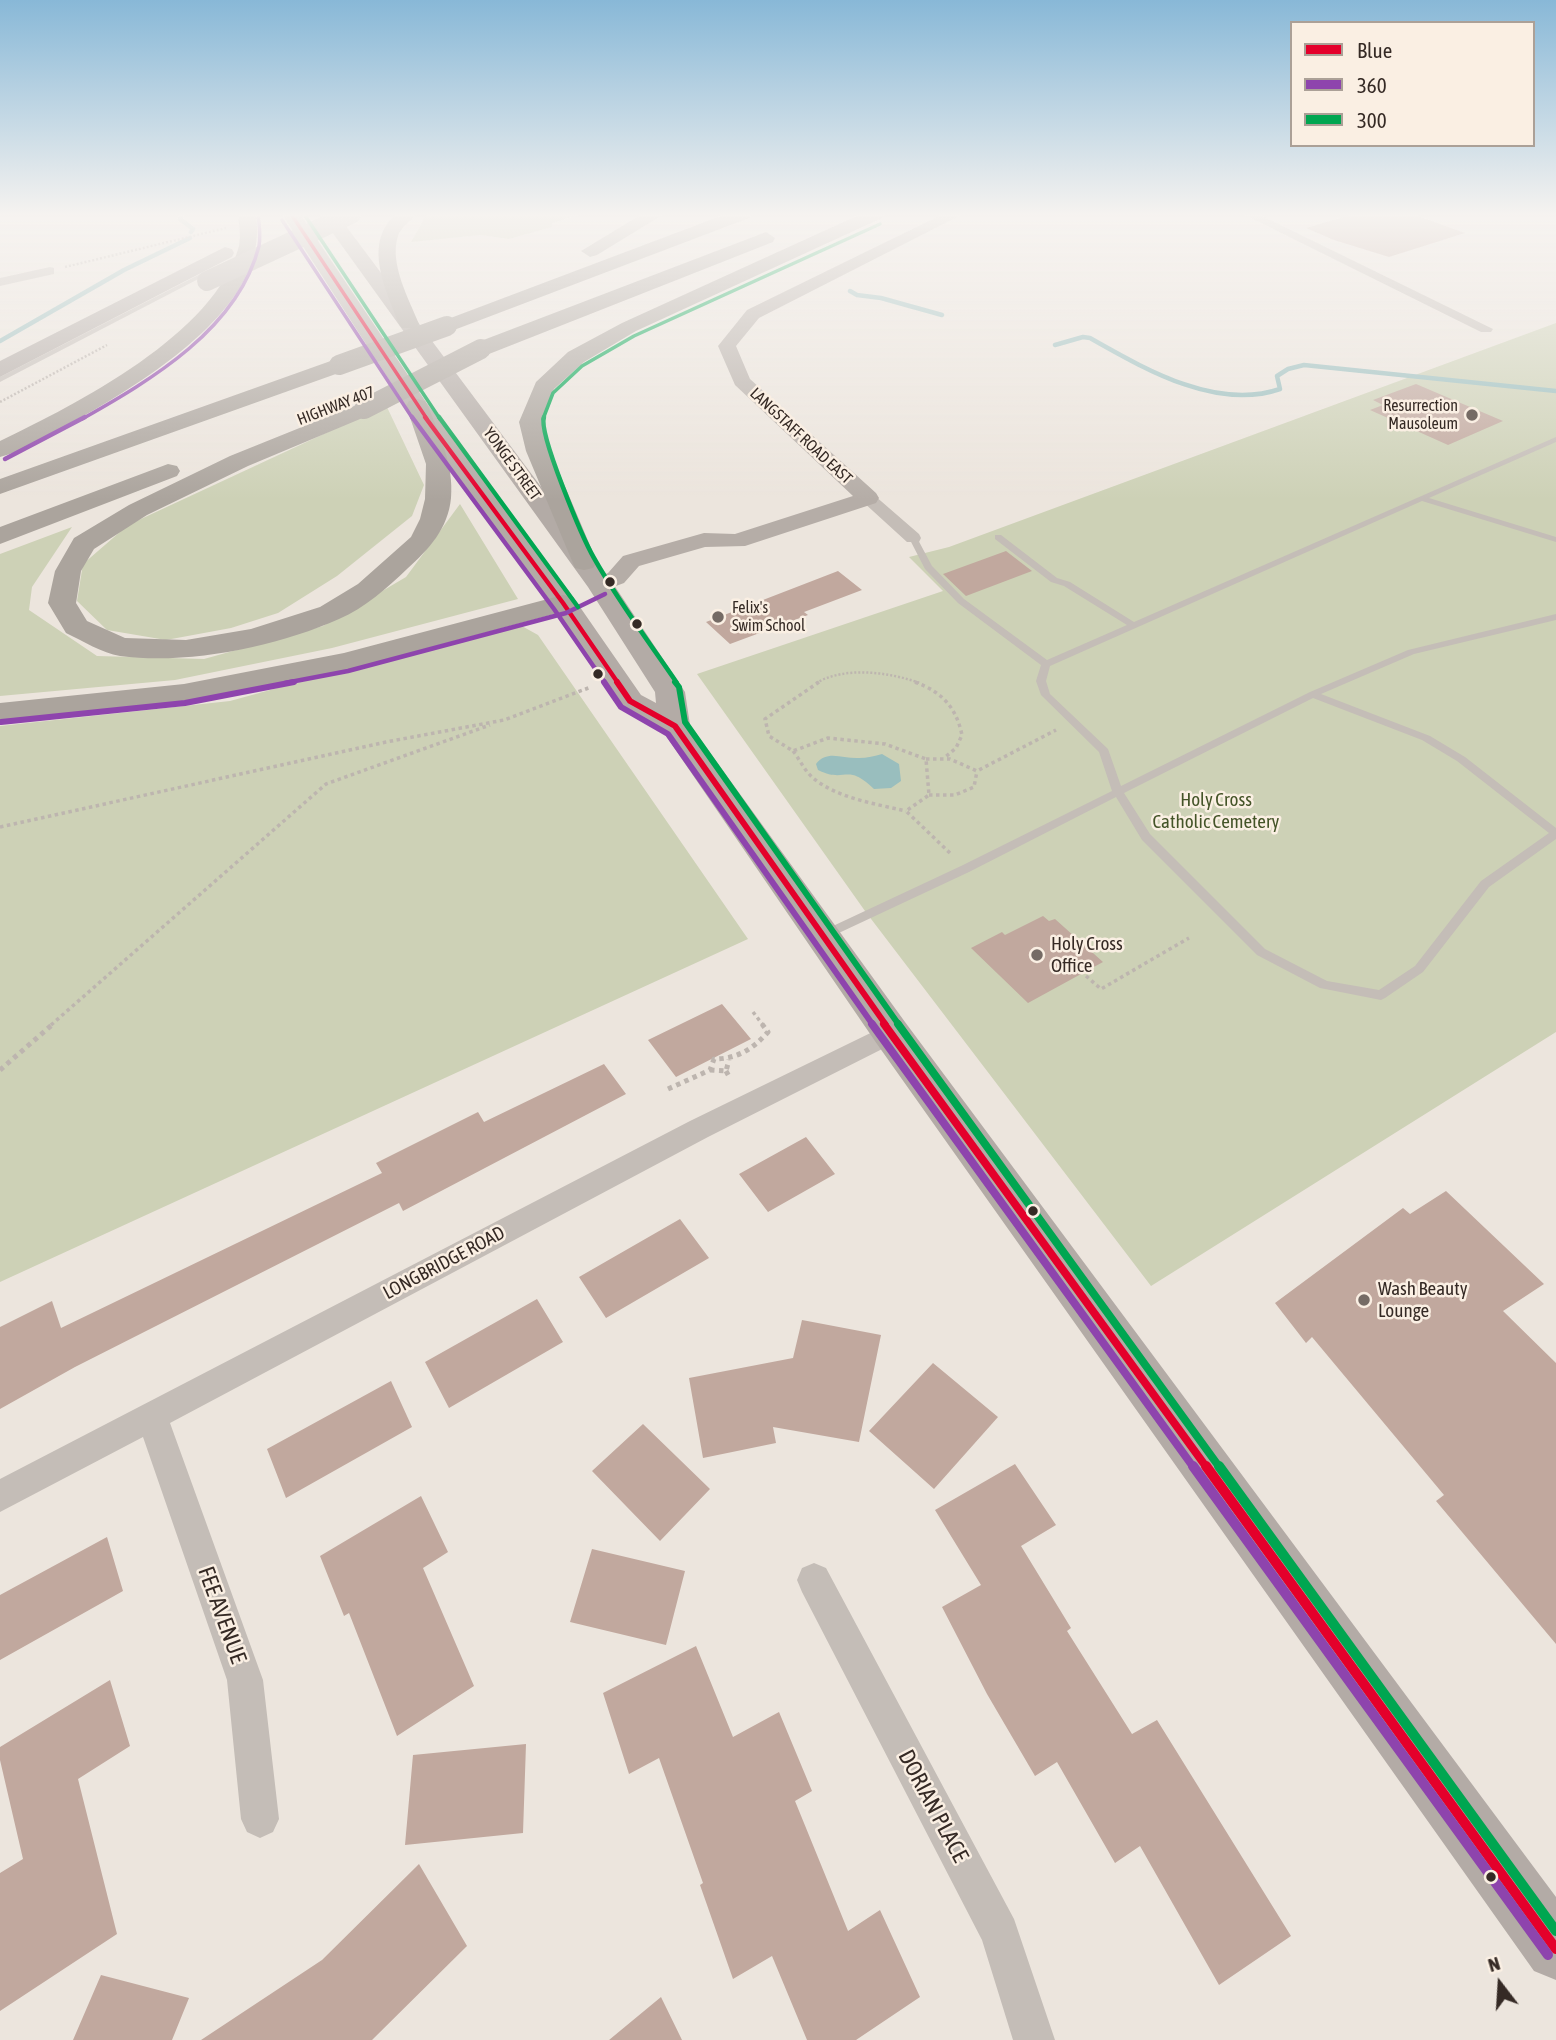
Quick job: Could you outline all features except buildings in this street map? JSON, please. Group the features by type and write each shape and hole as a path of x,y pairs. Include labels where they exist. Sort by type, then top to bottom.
{"highway":[{"path":"0,450 90,403 155,360 213,309"},
{"path":"404,309 409,324"},
{"path":"449,320 471,309"},
{"name":"HIGHWAY 407","path":"0,487 393,346 479,309"},
{"path":"417,406 438,464 438,499 433,519 422,541 368,590 330,613 256,637 186,649 120,647 76,627 62,603 68,571 83,544 138,510 362,403 481,349 583,309"},
{"path":"600,575 538,451 531,422 544,387 576,357 629,327 668,309"},
{"name":"HIGHWAY 407","path":"0,536 362,403"},
{"path":"0,712 184,692 346,661 563,603"}],"main road":[{"path":"0,370 118,309"},
{"path":"0,391 148,309"},
{"name":"YONGE STREET","path":"353,309 417,406 563,603 630,701 675,726 891,1033 1556,1950"},
{"name":"YONGE STREET","path":"398,309 600,575 670,692 675,726"},
{"path":"563,603 600,575"}],"street":[{"name":"LANGSTAFF ROAD EAST","path":"763,309 753,314 727,346 742,382 912,538"},
{"path":"1445,309 1486,329"},
{"name":"LANGSTAFF ROAD EAST","path":"600,575 652,577 724,557 737,541 868,498"},
{"name":"LONGBRIDGE ROAD","path":"0,1496 699,1129 891,1033"},
{"name":"FEE AVENUE","path":"152,1418 245,1680 260,1819"},
{"name":"DORIAN PLACE","path":"814,1580 1000,1933 1034,2040"}],"lane":[{"path":"0,380 142,309"},
{"path":"1046,664 1556,439"},
{"path":"1420,498 1556,540"},
{"path":"998,537 1054,580 1067,584 1135,626"},
{"path":"912,538 928,567 961,601 1046,664"},
{"path":"822,936 965,869 1313,694 1411,652 1556,617"},
{"path":"1046,664 1041,681 1046,695 1075,720 1104,751 1117,791 1146,837 1261,953 1324,985 1381,995 1419,969 1485,884 1556,833 1461,760 1426,738 1313,694"}],"path":[{"path":"944,758 956,748 962,735 951,707 938,692 900,677 860,674 828,677 765,719 764,730 768,737 793,751 805,770 818,782 862,800 906,811 965,869"},
{"path":"0,1070 326,784 614,679"},
{"path":"0,827 386,742 504,720"},
{"path":"793,751 828,738 885,744 926,759 944,758 977,771 1075,720"},
{"path":"926,759 929,794"},
{"path":"906,811 929,794 956,795 974,787 977,771"},
{"path":"1086,976 1101,989 1189,938"},
{"path":"710,1070 714,1059 729,1060 758,1045 768,1032 753,1012"},
{"path":"729,1060 726,1071 730,1078"},
{"path":"668,1089 710,1070 726,1071"}],"green space":[{"name":"Holy Cross Catholic Cemetery","path":"1556,323 1556,1032 1151,1286 865,911 697,674 943,591 909,557 949,547"},
{"path":"386,405 424,485 412,516 337,576 278,613 231,628 166,640 107,630 77,601 83,564 128,525"},
{"path":"460,504 518,599 332,648 175,680 0,696 0,554 72,527 32,587 29,610 97,656 204,659 323,626 406,577"},
{"path":"520,625 538,635 748,939 0,1282 0,726 230,701 493,629"}],"water":[{"path":"882,754 899,764 901,781 891,788 874,789 865,781 851,775 827,774 818,770 816,764 820,759 830,756 862,758"}],"waterway":[{"path":"0,341 56,309"},
{"path":"921,309 942,315"},
{"path":"1055,345 1083,337 1090,338 1157,374 1206,391 1231,395 1280,389 1277,376 1288,369 1304,365 1556,391"}],"transit line":[{"name":"360","path":"5,459 75,423 155,374 192,345 226,309"},
{"name":"360","path":"341,309 408,412 554,609 621,707 668,734 883,1039 1548,1955"},
{"name":"Blue","path":"353,309 417,406 563,603 630,701 675,726 891,1033 1556,1949"},
{"name":"300","path":"366,309 426,400 578,607"},
{"name":"300","path":"693,309 634,336 582,366 553,393 542,423 548,448 593,557 679,687 685,722 900,1027 1556,1931"},
{"name":"360","path":"1,722 185,703 348,671 566,613 605,594"}],"place":[{"name":"Resurrection Mausoleum","path":"1472,415"},
{"name":"Felix's Swim School","path":"718,617"},
{"name":"Holy Cross Office","path":"1037,955"},
{"name":"Wash Beauty Lounge","path":"1364,1300"}]}
